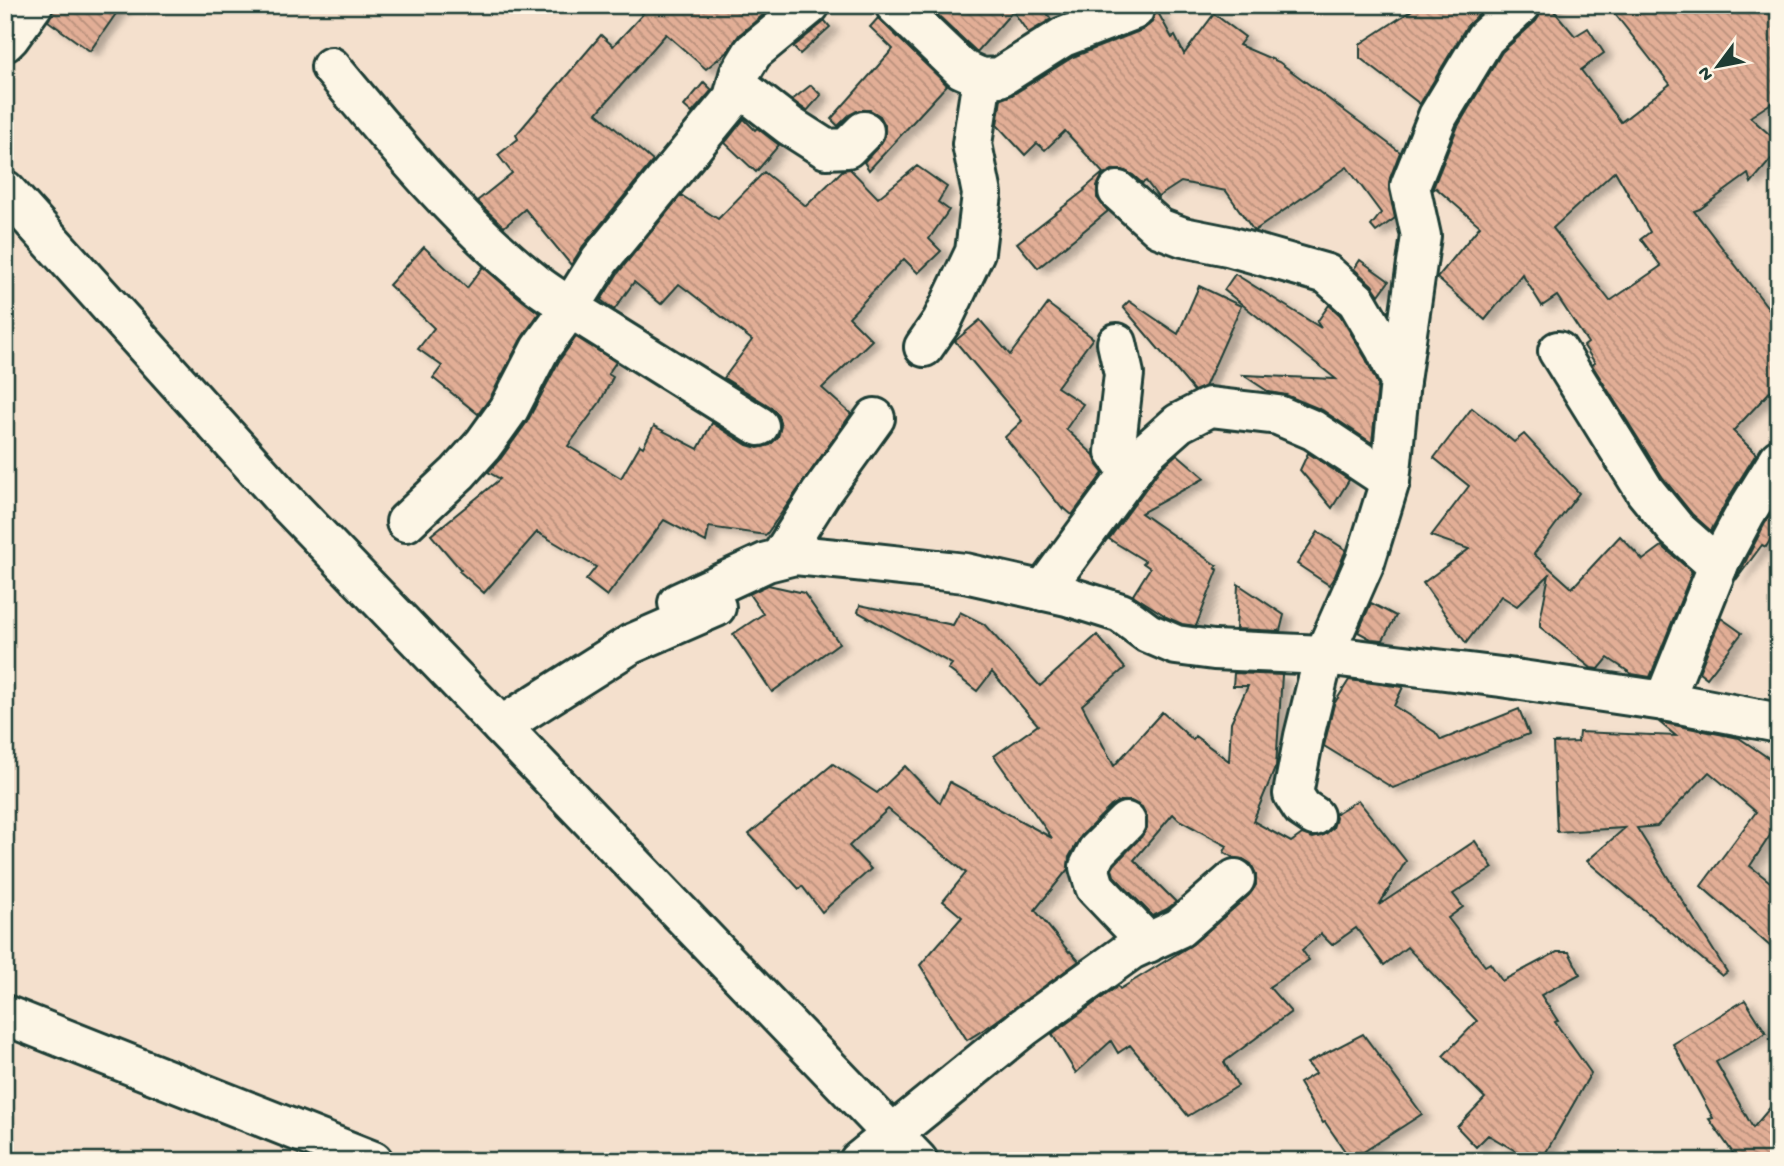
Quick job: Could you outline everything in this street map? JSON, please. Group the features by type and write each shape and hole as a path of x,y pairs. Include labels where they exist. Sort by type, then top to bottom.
{"street":[{"path":"5,42 33,5"},
{"path":"406,522 458,473 509,410 540,349 600,260 733,98 739,75 753,52 810,5"},
{"path":"895,5 961,69 982,78 1000,77 1063,37 1134,10"},
{"path":"1314,816 1302,808 1293,794 1304,736 1324,655 1365,562 1390,481 1400,381 1421,236 1410,186 1438,116 1485,38 1521,5"},
{"path":"331,67 458,213 536,283 570,308 760,426"},
{"path":"924,347 942,321 975,252 982,194 972,144 982,78"},
{"path":"737,85 790,126 826,149 847,148 864,131"},
{"path":"5,190 286,502 905,1147"},
{"path":"1118,191 1159,228 1183,237 1228,246 1327,274 1357,301 1400,381"},
{"path":"1117,343 1124,374 1115,452 1130,473"},
{"path":"1558,351 1645,491 1676,529 1718,566"},
{"path":"1043,591 1144,454 1179,423 1210,407 1278,415 1313,430 1390,481"},
{"path":"780,558 821,493 875,418"},
{"path":"1664,701 1718,566 1745,514 1779,459"},
{"path":"678,603 767,562 794,555 965,573 1068,596 1121,613 1149,633 1176,645 1214,650 1324,655 1501,677 1664,701 1779,723"},
{"path":"501,726 631,643 738,597"},
{"path":"1125,822 1097,850 1089,867 1095,887 1148,943"},
{"path":"859,1161 905,1147 1024,1027 1131,950 1180,928 1235,879"},
{"path":"5,1015 373,1161"}],"building":[{"path":"55,5 122,5 90,51 48,21"},
{"path":"633,5 775,5 739,35 728,51 706,69 666,34 597,113 653,161 583,246 571,265 525,209 504,227 477,201 512,173 498,155 518,139 516,135 601,35 613,46 643,14"},
{"path":"927,5 1041,5 1051,19 1028,33 1013,11 977,52"},
{"path":"1420,5 1488,5 1466,27 1420,104 1360,58 1360,44"},
{"path":"1542,5 1549,5 1575,36 1588,28 1604,53 1581,70 1621,122 1670,84 1608,5 1770,5 1779,17 1779,98 1750,117 1779,143 1779,150 1751,183 1748,174 1694,211 1779,322 1779,382 1733,431 1756,454 1711,531 1692,514 1663,478 1592,365 1595,363 1584,346 1588,343 1557,296 1542,306 1522,274 1485,320 1437,278 1480,226 1433,188 1458,126 1502,52 1536,21 1542,12","holes":["1615,171 1650,232 1641,239 1661,266 1610,301 1553,228"]},
{"path":"1155,7 1184,54 1214,14 1245,37 1239,45 1279,62 1400,152 1390,178 1389,190 1395,218 1376,232 1371,226 1381,213 1347,167 1254,231 1226,191 1181,182 1158,197 1146,181 1142,183 1123,170 1112,170 1102,176 1097,187 1097,198 1108,211 1038,268 1017,243 1103,173 1065,131 1045,150 1037,143 1025,155 997,125 1001,99 1073,57 1142,30 1151,23"},
{"path":"878,18 947,85 869,170 864,162 885,136 885,125 880,116 870,110 859,110 838,126 831,119 893,49 870,27"},
{"path":"825,21 830,27 800,54 793,47"},
{"path":"704,82 712,90 692,113 684,106"},
{"path":"811,85 821,95 807,111 792,100"},
{"path":"744,119 755,130 757,128 779,145 756,172 725,143"},
{"path":"917,166 947,187 938,202 949,210 929,239 941,251 918,273 904,259 849,317 872,340 822,388 851,414 766,535 709,527 706,542 664,520 607,596 586,580 596,567 537,532 484,593 459,571 461,570 431,535 500,479 488,472 527,422 559,361 576,337 616,362 608,374 613,377 600,402 568,446 621,478 654,426 698,449 712,423 747,445 758,448 770,445 778,437 781,426 778,415 771,407 724,378 752,340 679,284 661,304 634,282 614,310 601,300 618,273 681,195 718,219 764,172 806,206 843,170 850,169 878,198"},
{"path":"424,247 467,288 483,267 539,313 478,414 433,378 442,366 418,349 434,328 389,285"},
{"path":"1360,260 1389,281 1379,295 1354,269"},
{"path":"1235,274 1321,328 1317,322 1329,305 1340,315 1378,385 1372,443 1322,410 1286,395 1269,392 1243,375 1336,379 1224,290"},
{"path":"1199,286 1241,306 1205,387 1194,391 1123,307 1129,301 1178,334"},
{"path":"1048,304 1093,338 1057,387 1083,404 1066,429 1095,456 1103,473 1072,515 1064,508 1063,510 1005,437 1022,421 955,341 980,320 1010,355"},
{"path":"1472,408 1514,442 1524,434 1579,493 1534,554 1572,588 1620,536 1643,560 1662,546 1692,572 1650,677 1632,674 1608,658 1599,669 1591,668 1540,627 1549,575 1517,606 1501,596 1466,643 1423,583 1469,549 1431,536 1469,486 1434,458"},
{"path":"1308,453 1349,480 1332,508 1300,470"},
{"path":"1177,454 1205,478 1141,513 1217,566 1215,568 1218,570 1196,626 1182,624 1164,616 1133,595 1150,568 1143,563 1145,561 1109,539 1160,469"},
{"path":"1779,501 1779,525 1766,547 1762,545 1736,580 1764,525"},
{"path":"1318,532 1346,550 1329,585 1297,564"},
{"path":"1238,584 1284,615 1280,631 1236,629"},
{"path":"768,585 804,593 839,643 772,692 733,634 763,614 749,594"},
{"path":"1371,603 1396,616 1383,640 1371,639 1358,632"},
{"path":"860,605 953,625 960,612 984,624 1040,686 1097,635 1125,668 1082,705 1114,766 1162,712 1193,740 1195,736 1229,761 1231,722 1248,686 1233,686 1234,673 1282,675 1276,766 1253,821 1291,842 1302,834 1313,838 1324,835 1333,828 1335,814 1358,800 1406,861 1379,905 1475,841 1493,868 1453,894 1463,907 1448,918 1485,966 1490,963 1502,981 1557,952 1569,952 1580,974 1541,995 1558,1021 1555,1022 1591,1073 1541,1161 1533,1161 1488,1135 1476,1147 1457,1127 1485,1098 1443,1056 1477,1021 1407,947 1384,965 1356,928 1332,945 1321,934 1302,950 1309,960 1269,987 1291,1012 1224,1062 1238,1086 1188,1116 1130,1045 1118,1053 1111,1041 1076,1073 1052,1034 1118,986 1120,989 1193,944 1249,895 1256,885 1256,874 1251,864 1224,852 1227,846 1179,820 1173,814 1134,860 1176,902 1153,916 1114,876 1112,869 1147,828 1147,817 1142,807 1131,801 1120,801 1111,806 1081,836 1069,857 1068,869 1035,910 1079,961 967,1040 920,965 962,917 943,901 966,873 888,809 849,846 871,869 822,912 802,886 799,889 749,834 833,764 877,793 905,766 940,803 950,782 1052,838 994,756 1038,725 992,672 977,691 948,669 952,664 858,612"},
{"path":"1721,618 1742,633 1707,678 1699,672"},
{"path":"1349,680 1403,687 1394,706 1435,732 1441,740 1519,709 1529,734 1393,788 1324,746 1334,704"},
{"path":"1659,722 1739,738 1779,765 1779,831 1775,828 1750,866 1779,889 1779,954 1701,886 1756,812 1709,772 1657,826 1637,828 1727,972 1722,976 1587,861 1625,828 1557,832 1553,743 1578,742 1579,732 1676,736"},
{"path":"1745,1000 1766,1033 1716,1062 1753,1128 1779,1097 1779,1161 1726,1161 1733,1153 1709,1119 1713,1118 1673,1044"},
{"path":"1363,1034 1422,1114 1351,1160 1325,1122 1323,1123 1299,1083 1316,1073 1307,1063"}]}
